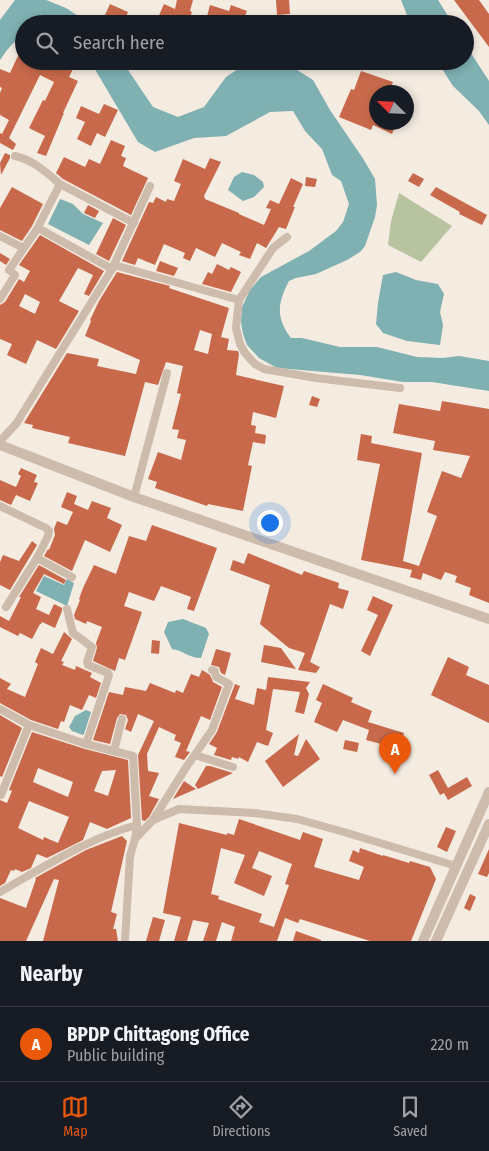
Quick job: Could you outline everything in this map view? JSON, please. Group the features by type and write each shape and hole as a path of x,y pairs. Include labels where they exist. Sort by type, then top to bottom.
{"street":[{"path":"14,156 25,158 41,168 60,184 134,223"},
{"path":"0,299 15,275 9,270 38,228 60,184"},
{"path":"0,441 16,424 113,267 150,186"},
{"path":"38,228 113,267 239,300"},
{"path":"0,236 23,248"},
{"path":"287,237 273,248 239,300 236,328 240,344 250,359 264,369 316,378 400,388"},
{"path":"134,497 167,373"},
{"path":"0,445 134,497 489,619"},
{"path":"0,506 49,531 37,558 6,607"},
{"path":"37,558 72,576"},
{"path":"67,608 74,634 92,647 88,664 109,675 86,744"},
{"path":"135,839 153,820 214,726 229,687 228,682 216,677 215,671 212,670"},
{"path":"0,710 28,725 86,744 133,756 137,825 130,856 125,941"},
{"path":"114,751 122,719"},
{"path":"1,795 28,725"},
{"path":"195,755 233,767"},
{"path":"423,941 489,792"},
{"path":"153,820 179,808 255,813 288,818 344,832 456,866"},
{"path":"436,941 489,824"},
{"path":"0,892 87,843 137,825"}],"green space":[{"path":"399,193 452,226 421,262 388,245 391,221"}],"water":[{"path":"15,0 46,0 66,8 76,15 15,15 15,42 0,60 0,20"},
{"path":"401,0 438,0 447,15 407,15"},
{"path":"474,58 489,81 489,125 479,111 453,86 443,70 474,70"},
{"path":"95,70 128,70 153,107 178,117 204,107 226,77 236,70 297,70 313,80 330,110 375,179 377,205 365,246 360,252 316,274 289,281 282,296 280,316 282,323 291,338 302,338 340,347 377,347 417,357 443,358 459,356 489,361 489,391 432,382 403,382 360,375 277,368 259,358 247,345 241,322 242,307 250,290 261,277 309,251 336,231 343,222 349,204 341,181 332,175 322,149 305,131 293,111 270,112 226,136 194,138 155,152 138,142"},
{"path":"242,172 254,175 263,182 264,187 254,197 243,201 228,190 234,177"},
{"path":"60,199 73,204 83,214 103,223 89,245 48,224"},
{"path":"396,272 416,280 438,284 444,294 440,312 443,325 440,345 407,341 383,333 376,324 383,275"},
{"path":"44,576 64,585 67,579 74,583 67,606 36,591"},
{"path":"183,619 206,628 209,634 201,658 172,649 164,632 168,622"},
{"path":"86,710 91,712 84,734 72,731 69,727 75,716"}],"building":[{"path":"177,0 193,0 191,15 159,15 164,4 175,9"},
{"path":"276,0 289,0 290,14 277,15"},
{"path":"454,0 479,0 489,14 489,47 474,27 474,15 465,15"},
{"path":"110,4 128,12 127,15 105,15"},
{"path":"210,5 229,11 231,5 247,11 245,15 207,15"},
{"path":"15,62 15,70 72,70 69,77 78,81 46,156 37,153 45,136 29,128 54,82 40,75 9,138 16,144 13,150 0,143 0,133 2,134 9,120 0,115 0,93 2,88 0,87 0,69 10,73"},
{"path":"361,71 393,82 392,85 369,85 369,129 339,117 351,89 354,90"},
{"path":"104,104 118,110 105,137 97,133 91,146 77,139 85,122 76,118 81,106 99,114"},
{"path":"384,130 394,130 392,134"},
{"path":"111,140 125,146 121,156 126,158 123,166 148,178 131,215 63,179 56,173 64,157 85,167 89,159 100,164"},
{"path":"5,153 10,155 10,158 1,175 0,163"},
{"path":"210,158 221,162 204,196 205,199 264,225 271,209 266,208 270,200 279,204 291,178 303,184 286,229 279,227 266,248 257,243 250,259 239,255 241,252 222,243 215,257 196,248 190,261 183,258 185,253 164,244 155,265 138,258 135,265 122,261 149,202 153,203 156,197 166,202 167,199 174,201 181,184 174,181 183,159 205,169"},
{"path":"413,173 424,179 419,187 408,181"},
{"path":"306,177 317,179 315,187 305,186"},
{"path":"12,187 43,204 22,241 0,230 0,208"},
{"path":"436,187 487,215 482,225 459,214 460,212 430,195"},
{"path":"88,205 99,211 95,218 84,213"},
{"path":"113,218 126,225 109,261 96,254"},
{"path":"40,235 104,271 89,296 84,294 93,275 78,268 59,301 79,311 56,349 37,340 26,364 7,355 12,344 0,339 0,305 5,302 19,279 24,282 30,271 19,265","holes":["25,294 40,302 35,314 19,306"]},
{"path":"0,253 10,259 6,265 0,261"},
{"path":"160,261 178,268 174,276 156,271"},
{"path":"217,264 229,270 231,267 241,272 231,292 202,284 208,272 212,274"},
{"path":"117,272 170,286 169,288 229,308 221,337 229,339 227,350 238,351 236,375 284,386 276,418 253,412 251,425 256,426 255,433 266,435 265,444 253,442 248,465 252,466 243,511 208,504 207,506 155,488 157,482 148,479 158,452 181,460 186,440 177,438 179,430 172,429 181,394 177,393 183,366 166,362 158,385 145,382 125,456 68,443 70,437 32,428 33,425 24,423 67,353 99,359 97,366 136,374 140,360 85,336 99,301","holes":["200,330 212,334 208,354 194,350"]},
{"path":"312,396 320,399 317,407 309,405"},
{"path":"442,401 489,409 489,603 469,595 471,588 455,582 457,576 445,572 441,580 423,573 421,580 410,577 412,570 361,560 380,464 357,460 361,434 372,436 371,443 422,453 403,561 419,566 437,516 427,512 442,471 461,478 470,456 433,450 435,441 393,433 399,404 440,411"},
{"path":"21,468 37,475 34,482 38,483 30,501 16,495 11,505 0,500 0,480 16,487 21,476 18,474"},
{"path":"67,492 77,496 74,504 88,510 92,501 111,508 107,518 122,525 110,552 85,540 72,571 44,556 49,550 55,535 54,529 57,521 67,525 73,512 61,507"},
{"path":"152,525 217,548 194,611 187,609 191,597 161,586 154,601 129,592 124,606 142,612 125,660 119,658 115,671 93,661 97,648 96,643 102,627 87,621 86,624 75,619 74,615 83,588 94,565 116,574 129,536 146,541"},
{"path":"32,541 37,545 10,590 0,585 0,562 3,555 19,561"},
{"path":"248,553 302,575 304,571 339,583 338,588 349,591 343,609 330,604 310,662 320,667 316,673 298,670 305,653 289,648 260,624 270,585 230,570 233,560 244,564"},
{"path":"39,565 66,580 64,584 44,574 33,593 41,597 36,609 49,615 54,604 62,608 62,611 55,628 42,622 32,639 20,633 18,636 0,627 0,616 9,621 21,597 19,597"},
{"path":"373,596 393,605 370,656 361,651 378,615 367,610"},
{"path":"64,632 72,639 61,661 64,662 62,665 75,670 76,666 92,673 90,677 101,683 96,698 89,695 82,710 70,705 64,722 61,721 58,729 31,720 0,703 0,678 11,684 7,689 25,697 38,664 35,662 41,648 53,654"},
{"path":"152,640 160,641 159,654 151,653"},
{"path":"264,645 281,648 296,669 261,662"},
{"path":"216,649 231,653 225,675 221,673 219,667 211,665"},
{"path":"448,657 469,667 466,675 489,685 489,723 431,695"},
{"path":"202,670 210,675 213,682 222,687 210,720 201,716 186,751 190,752 184,760 175,757 181,743 174,740 176,735 159,727 147,754 148,771 159,773 149,796 159,799 149,817 145,821 142,820 138,755 154,721 138,714 131,732 125,729 128,720 126,715 120,714 117,718 110,744 93,740 109,692 123,695 125,687 146,691 150,683 175,693 176,690 183,693 191,674 199,677"},
{"path":"268,677 310,682 306,688 309,694 304,714 295,712 300,692 273,689 266,730 273,733 268,746 257,742 248,762 239,757 238,759 232,757 231,760 214,755 217,748 209,744 217,732 235,684 240,686 235,699 254,705 257,688 266,690"},
{"path":"323,684 353,698 351,702 372,711 368,722 404,733 400,749 366,740 369,730 343,720 337,732 314,722 322,703 316,700"},
{"path":"0,715 22,728 2,777 0,776"},
{"path":"32,732 128,760 131,818 107,829 90,822 83,840 47,858 37,854 31,868 22,872 15,869 14,871 11,870 5,883 0,886 0,800 7,803 12,791 9,790","holes":["38,768 73,782 68,797 33,782","116,770 108,796 94,791 102,771","29,801 69,817 58,843 44,837 43,840 18,828"]},
{"path":"299,734 294,755 298,756 306,739 320,759 283,787 265,761"},
{"path":"345,740 359,743 357,752 343,749"},
{"path":"206,766 233,773 198,789 195,785"},
{"path":"438,770 448,788 467,777 472,786 448,800 444,793 440,795 429,775"},
{"path":"184,781 196,789 173,799"},
{"path":"239,819 300,840 303,832 323,839 314,867 359,880 364,867 349,861 353,850 359,853 360,848 383,856 430,867 436,879 411,941 370,941 300,919 298,923 285,918 277,941 231,941 235,927 222,922 216,941 203,941 209,923 193,920 187,941 174,941 181,917 163,913 179,823 234,835","holes":["221,848 245,855 234,883 264,896 272,876 252,868 259,851 292,864 285,884 289,885 274,927 259,922 262,914 218,899 219,896 211,894"]},
{"path":"446,827 456,831 447,852 437,847"},
{"path":"122,836 127,841 111,912 117,914 113,929 116,929 118,941 43,941 59,880 54,879 26,941 0,941 0,898 26,908 35,878 86,850"},
{"path":"489,849 489,873 487,877 478,874"},
{"path":"470,894 476,897 470,911 464,908"},
{"path":"153,917 165,920 159,941 146,941"},
{"path":"296,931 321,940 321,941 293,941"}],"place":[{"name":"BPDP Chittagong Office","path":"395,774"}]}
